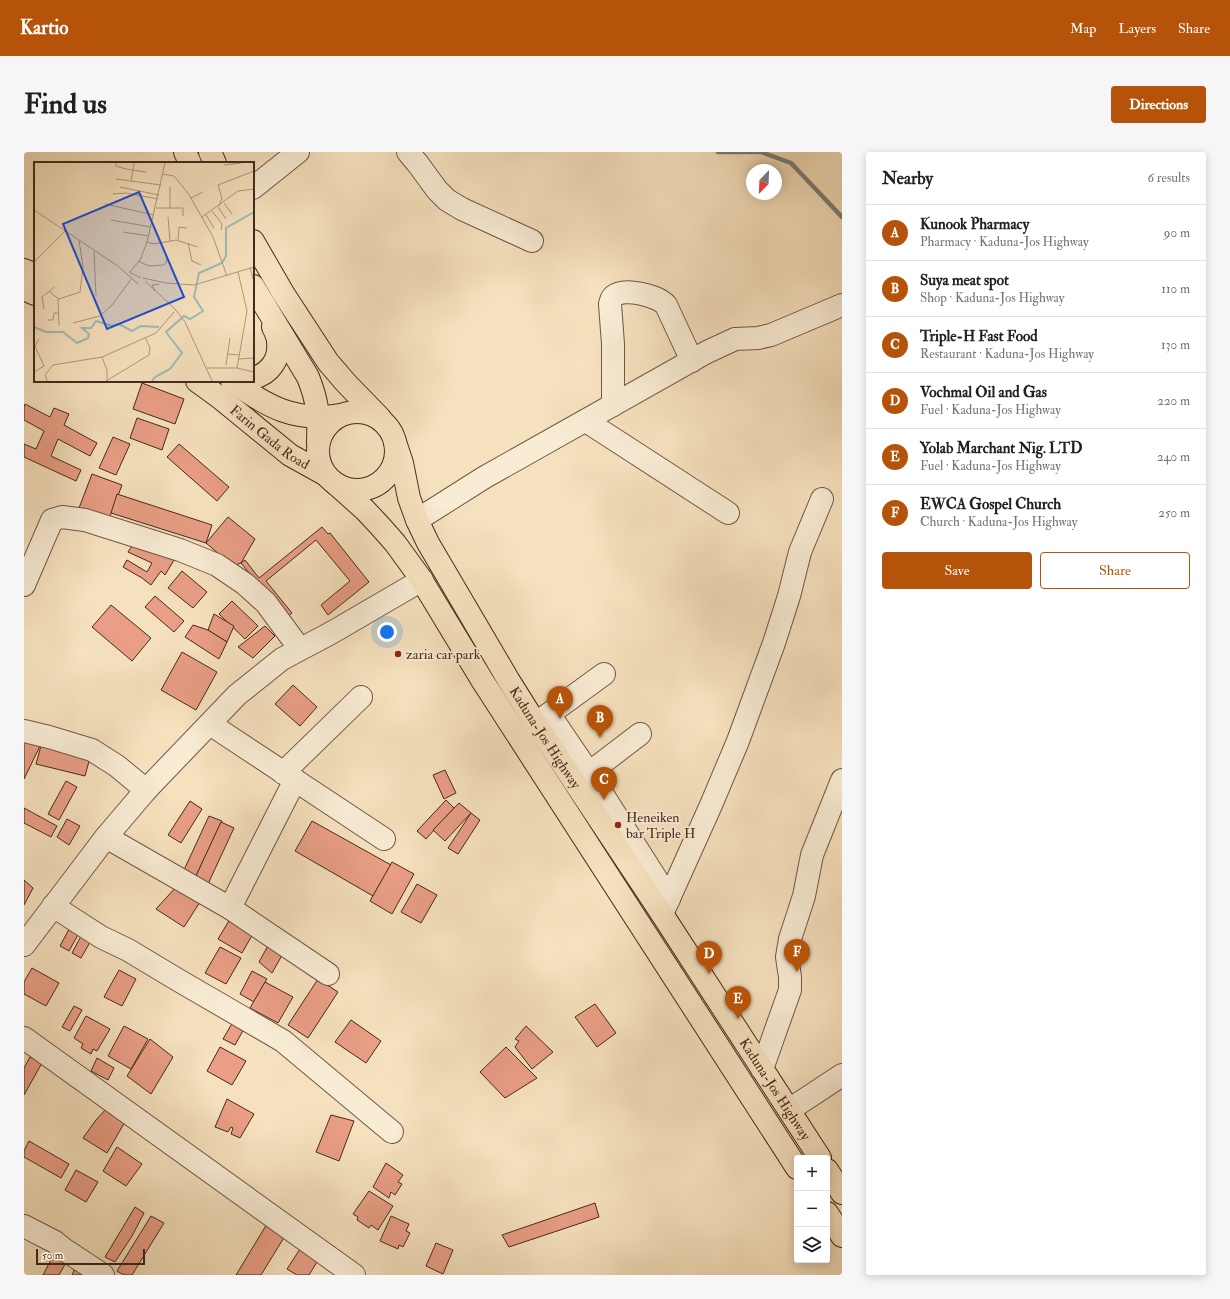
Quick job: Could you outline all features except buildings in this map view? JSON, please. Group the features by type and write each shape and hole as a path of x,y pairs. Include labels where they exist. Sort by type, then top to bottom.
{"main road":[{"path":"185,152 190,162"},
{"path":"210,152 215,162"},
{"path":"254,243 283,293 328,362 390,429 395,442 396,453 393,466 386,478 370,488 357,490 343,488 331,480 319,463 317,450 320,436 327,424 340,415 353,411 367,412 380,419"},
{"path":"24,270 34,275"},
{"path":"254,288 308,377 314,393 318,417 318,445"},
{"path":"24,289 34,294"},
{"path":"254,378 265,374 275,360 278,350 278,340 266,309"},
{"name":"Farin Gada Road","path":"198,382 290,455 331,480"},
{"name":"Farin Gada Road","path":"233,382 251,395 278,409 296,415 318,417 340,415"},
{"name":"Kaduna-Jos Highway","path":"395,442 402,463 409,498 417,520 428,543 509,681 543,719 665,907 762,1069 818,1155"},
{"name":"Kaduna-Jos Highway","path":"331,480 365,510 380,526 422,580 482,680 794,1163"},
{"path":"830,1175 842,1193"},
{"path":"830,1218 842,1236"}],"street":[{"path":"254,187 298,152"},
{"path":"408,152 437,190 447,200 462,210 532,241"},
{"path":"614,405 613,344 610,304 611,300 616,294 630,292 663,302 666,305 692,361"},
{"path":"417,520 485,477 692,361 735,339 758,338 771,335 842,304"},
{"path":"586,421 728,513"},
{"path":"665,907 738,741 774,643 789,596 800,552 822,499"},
{"path":"24,585 52,520 62,518 85,520 180,550 217,565 244,584 266,603 300,649"},
{"path":"24,945 106,837 146,790 237,695 282,659 422,580"},
{"path":"604,674 543,719 589,773 665,907"},
{"path":"230,908 289,777 361,697"},
{"path":"210,724 384,839"},
{"path":"24,731 49,736 92,750 117,766 146,790"},
{"path":"589,773 640,734"},
{"path":"762,1069 790,990 787,957 790,939 804,896 812,855 842,780"},
{"path":"106,837 230,908 328,974"},
{"path":"53,906 101,937 128,950 283,1041 392,1132"},
{"path":"24,1038 354,1275"},
{"path":"789,1110 842,1075"},
{"path":"24,1226 55,1242 103,1275"}],"waterway":[{"path":"718,152 761,152 791,163 842,217"}],"place":[{"name":"zaria car park","path":"398,654"},
{"name":"Kunook Pharmacy","path":"560,719"},
{"name":"Suya meat spot","path":"600,738"},
{"name":"Triple-H Fast Food","path":"604,800"},
{"name":"Heneiken bar Triple H","path":"618,825"},
{"name":"EWCA Gospel Church","path":"797,972"},
{"name":"Vochmal Oil and Gas","path":"709,974"},
{"name":"Yolab Marchant Nig. LTD","path":"738,1019"}]}
